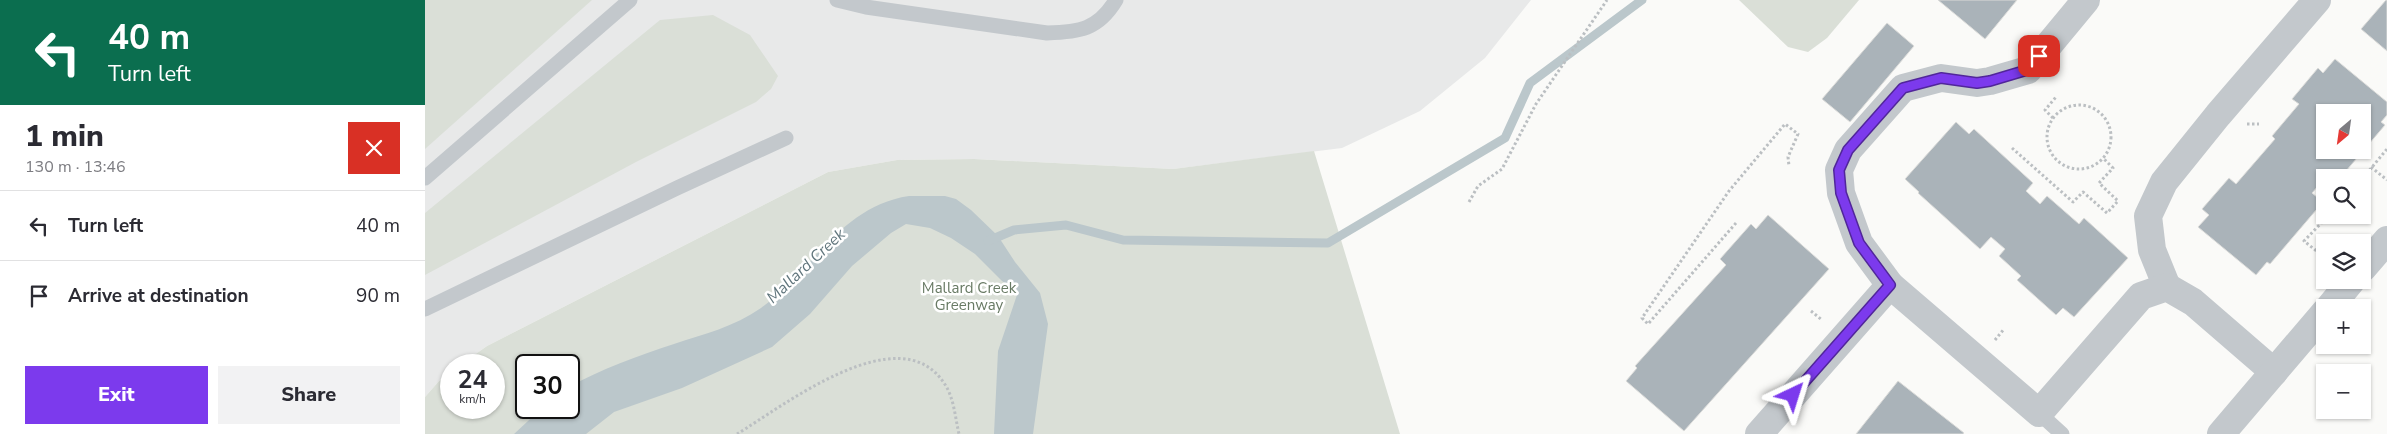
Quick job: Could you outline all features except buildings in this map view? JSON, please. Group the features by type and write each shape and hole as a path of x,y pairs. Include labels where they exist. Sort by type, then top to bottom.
{"street":[{"path":"2086,0 2027,70 1977,83 1941,78 1903,88 1848,150 1839,170 1841,193 1859,243 1890,285 2039,413 2141,296 2167,287"},
{"path":"2274,372 2193,302 2167,287 2152,250 2148,216 2164,182 2218,115 2317,0"},
{"path":"2371,259 2387,240"},
{"path":"1759,434 1890,285"},
{"path":"2337,299 2345,289"},
{"path":"2221,434 2316,323"}],"lane":[{"path":"425,178 631,0"},
{"path":"837,0 866,7 1047,33 1065,32 1090,26 1105,17 1116,0"},
{"path":"425,309 786,138"},
{"path":"2039,413 2062,434"}],"path":[{"path":"1469,202 1479,186 1502,169 1536,104 1607,0"},
{"path":"2053,118 2045,110 2056,97"},
{"path":"2083,105 2101,114 2107,122 2111,133 2110,143 2103,158 2089,167 2079,169 2068,167 2058,162 2048,144 2047,134 2053,118 2063,109 2083,105"},
{"path":"1736,222 1649,324 1642,318 1729,191 1785,124 1798,134 1788,157 1789,166"},
{"path":"2012,148 2073,202 2083,192 2107,213 2118,201 2099,184 2113,168 2103,158"},
{"path":"2387,149 2371,167 2387,180"},
{"path":"2316,251 2304,241 2320,224"},
{"path":"737,434 768,413 837,374 870,360 886,359 916,362 925,365 936,374 949,392 959,434"}],"shaded area":[{"path":"425,0 1531,0 1485,58 1420,111 1342,148 1173,169 974,159 897,160 828,172 487,346 476,354 440,354 440,380 425,397"}],"green space":[{"path":"425,0 592,0 425,149"},
{"path":"1739,0 1859,0 1827,38 1808,52 1788,47"},
{"path":"713,15 750,35 778,76 771,89 756,102 636,162 425,275 425,213 660,20"},
{"name":"Mallard Creek Greenway","path":"1314,151 1400,434 425,434 425,397 440,380 440,419 505,419 505,354 476,354 487,346 828,172 897,160 974,159 1173,169"}],"water":[{"name":"Mallard Creek","path":"909,196 945,196 956,199 971,210 998,236 1015,262 1040,293 1048,324 1033,434 994,434 998,351 1018,292 1002,281 975,254 951,238 930,228 906,224 891,233 852,266 810,314 772,347 682,388 614,412 586,434 514,434 530,419 580,419 580,382 634,358 719,329 751,315 779,293 846,226 864,213 885,202"}],"waterway":[{"path":"988,241 1014,230 1066,225 1123,240 1328,243 1505,138 1530,83 1642,0"}],"route":[{"path":"1793,395 1890,285 1859,243 1841,193 1839,170 1848,150 1903,88 1941,78 1977,83 1990,81 2027,70 2039,56"}]}
